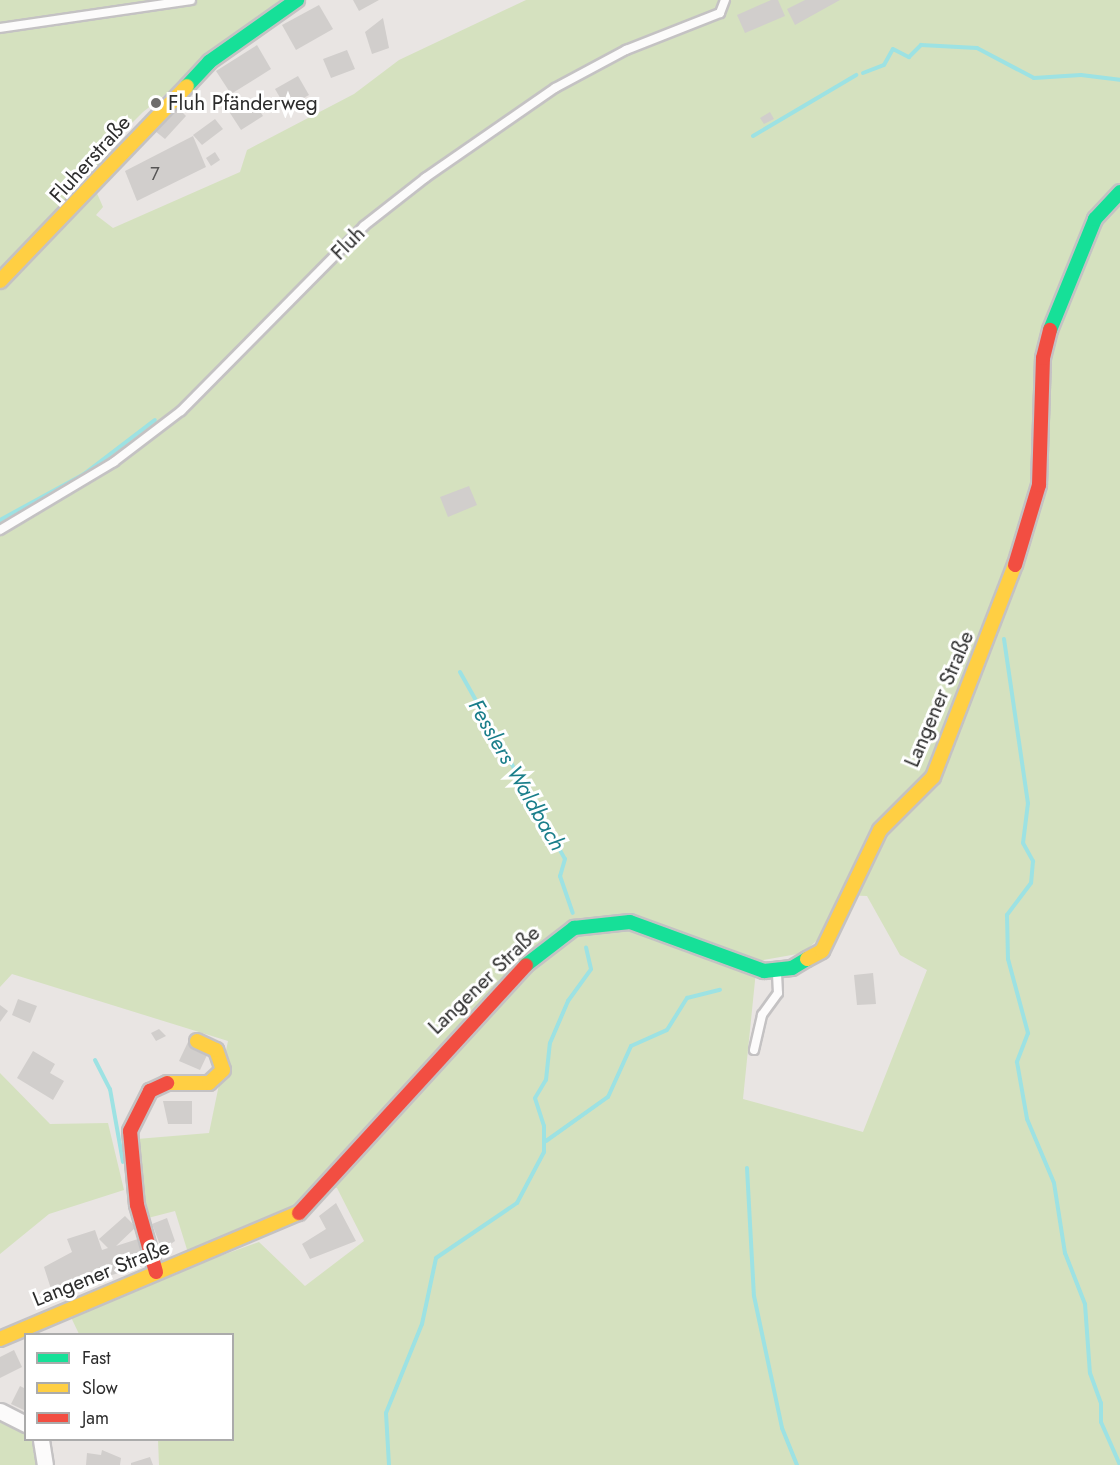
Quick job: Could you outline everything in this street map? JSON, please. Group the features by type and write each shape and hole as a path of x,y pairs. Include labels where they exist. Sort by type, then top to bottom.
{"main road":[{"name":"Fluherstraße","path":"0,281 209,62 297,0"},
{"name":"Langener Straße","path":"0,1339 156,1272 264,1235 303,1211 460,1029 545,947 574,928 630,922 750,968 777,971 804,963 829,943 870,845 933,777 1003,603 1039,485 1043,358 1053,320 1084,240 1118,193"},
{"path":"156,1272 137,1205 130,1131 150,1091 172,1081 209,1083 223,1070 216,1050 197,1041"}],"street":[{"path":"0,1411 24,1423"},
{"path":"42,1441 45,1465"}],"lane":[{"path":"0,28 191,0"},
{"name":"Fluh","path":"0,530 114,462 181,411 364,226 425,178 563,83 720,13 725,0"},
{"path":"754,1050 762,1015 778,993 777,971"}],"green space":[{"path":"0,0 286,0 143,112 105,150 112,157 96,191 103,207 96,215 113,228 240,172 247,150 354,94 399,60 526,0 1120,0 1120,1465 159,1465 158,1441 234,1441 234,1333 79,1333 68,1311 259,1242 305,1286 364,1241 337,1188 325,1185 281,1222 189,1256 175,1211 148,1218 137,1139 209,1133 228,1041 12,974 0,987","holes":["842,895 867,896 900,955 927,970 863,1132 743,1099 757,961 803,953 826,932"]},
{"path":"0,1073 50,1124 108,1123 124,1190 49,1214 0,1254"},
{"path":"0,1415 24,1427 24,1441 37,1441 42,1465 0,1465"}],"building":[{"path":"353,0 379,0 359,11"},
{"path":"771,0 778,0 785,16 745,33 737,15"},
{"path":"805,0 840,0 795,25 787,9"},
{"path":"319,5 333,29 296,50 282,25"},
{"path":"383,18 389,48 372,54 365,32"},
{"path":"257,45 271,69 231,94 216,71"},
{"path":"347,50 355,69 331,78 323,59"},
{"path":"298,76 309,95 286,108 275,89"},
{"path":"252,99 263,116 241,130 230,113"},
{"path":"177,107 186,116 165,139 155,131"},
{"path":"770,112 774,119 764,124 760,118"},
{"path":"215,119 223,129 202,145 193,135"},
{"path":"193,136 206,167 137,201 125,171"},
{"path":"215,152 220,160 211,166 206,158"},
{"path":"469,486 477,505 448,517 440,497"},
{"path":"873,973 876,1004 857,1005 854,975"},
{"path":"18,999 37,1006 30,1023 12,1015"},
{"path":"0,1005 8,1011 0,1022"},
{"path":"159,1029 166,1036 156,1041 151,1033"},
{"path":"188,1042 209,1051 200,1070 179,1061"},
{"path":"33,1051 55,1064 50,1073 64,1081 53,1100 17,1078"},
{"path":"163,1101 192,1101 192,1124 168,1124"},
{"path":"336,1203 356,1241 310,1259 302,1244 326,1229 319,1216"},
{"path":"125,1216 136,1227 116,1246 138,1239 147,1265 52,1292 44,1267 72,1252 67,1239 95,1230 102,1250 108,1248 99,1239"},
{"path":"167,1218 175,1241 162,1250 152,1224"},
{"path":"14,1350 22,1367 0,1378 0,1357"},
{"path":"20,1386 24,1388 24,1410 11,1404"},
{"path":"102,1450 121,1458 120,1465 86,1465 87,1453 101,1455"},
{"path":"150,1457 153,1465 131,1465 131,1463"}],"waterway":[{"path":"863,73 884,65 893,49 909,57 921,45 977,48 1034,78 1081,75 1120,80"},
{"path":"753,136 856,75"},
{"path":"0,520 84,474 155,420"},
{"path":"1004,639 1028,803 1023,843 1033,861 1031,883 1007,915 1008,959 1028,1033 1017,1062 1027,1119 1054,1183 1065,1253 1085,1304 1090,1373 1101,1403 1101,1422 1120,1465"},
{"name":"Fesslers Waldbach","path":"460,672 565,859 560,876 573,913"},
{"name":"Fesslers Waldbach","path":"389,1465 386,1413 422,1324 436,1258 517,1203 544,1152 544,1126 535,1098 546,1080 550,1043 568,1001 591,969 586,948"},
{"path":"546,1141 608,1097 631,1046 667,1030 687,998 720,990"},
{"path":"95,1060 110,1089 123,1162"},
{"path":"747,1168 754,1296 782,1428 797,1465"}],"traffic: fast":[{"path":"187,86 209,62 297,0"},
{"path":"1050,330 1095,219 1120,192"},
{"path":"526,965 574,928 630,922 764,971 792,968 807,959"}],"traffic: slow":[{"path":"0,281 187,86"},
{"path":"807,959 822,951 880,830 933,777 1015,565"},
{"path":"167,1083 209,1083 223,1070 216,1050 197,1041"},
{"path":"0,1339 299,1213"}],"traffic: jam":[{"path":"1015,565 1039,485 1043,358 1050,330"},
{"path":"299,1213 526,965"},
{"path":"156,1272 137,1205 130,1131 150,1091 167,1083"}],"place":[{"name":"Fluh Pfänderweg","path":"156,103"}]}
